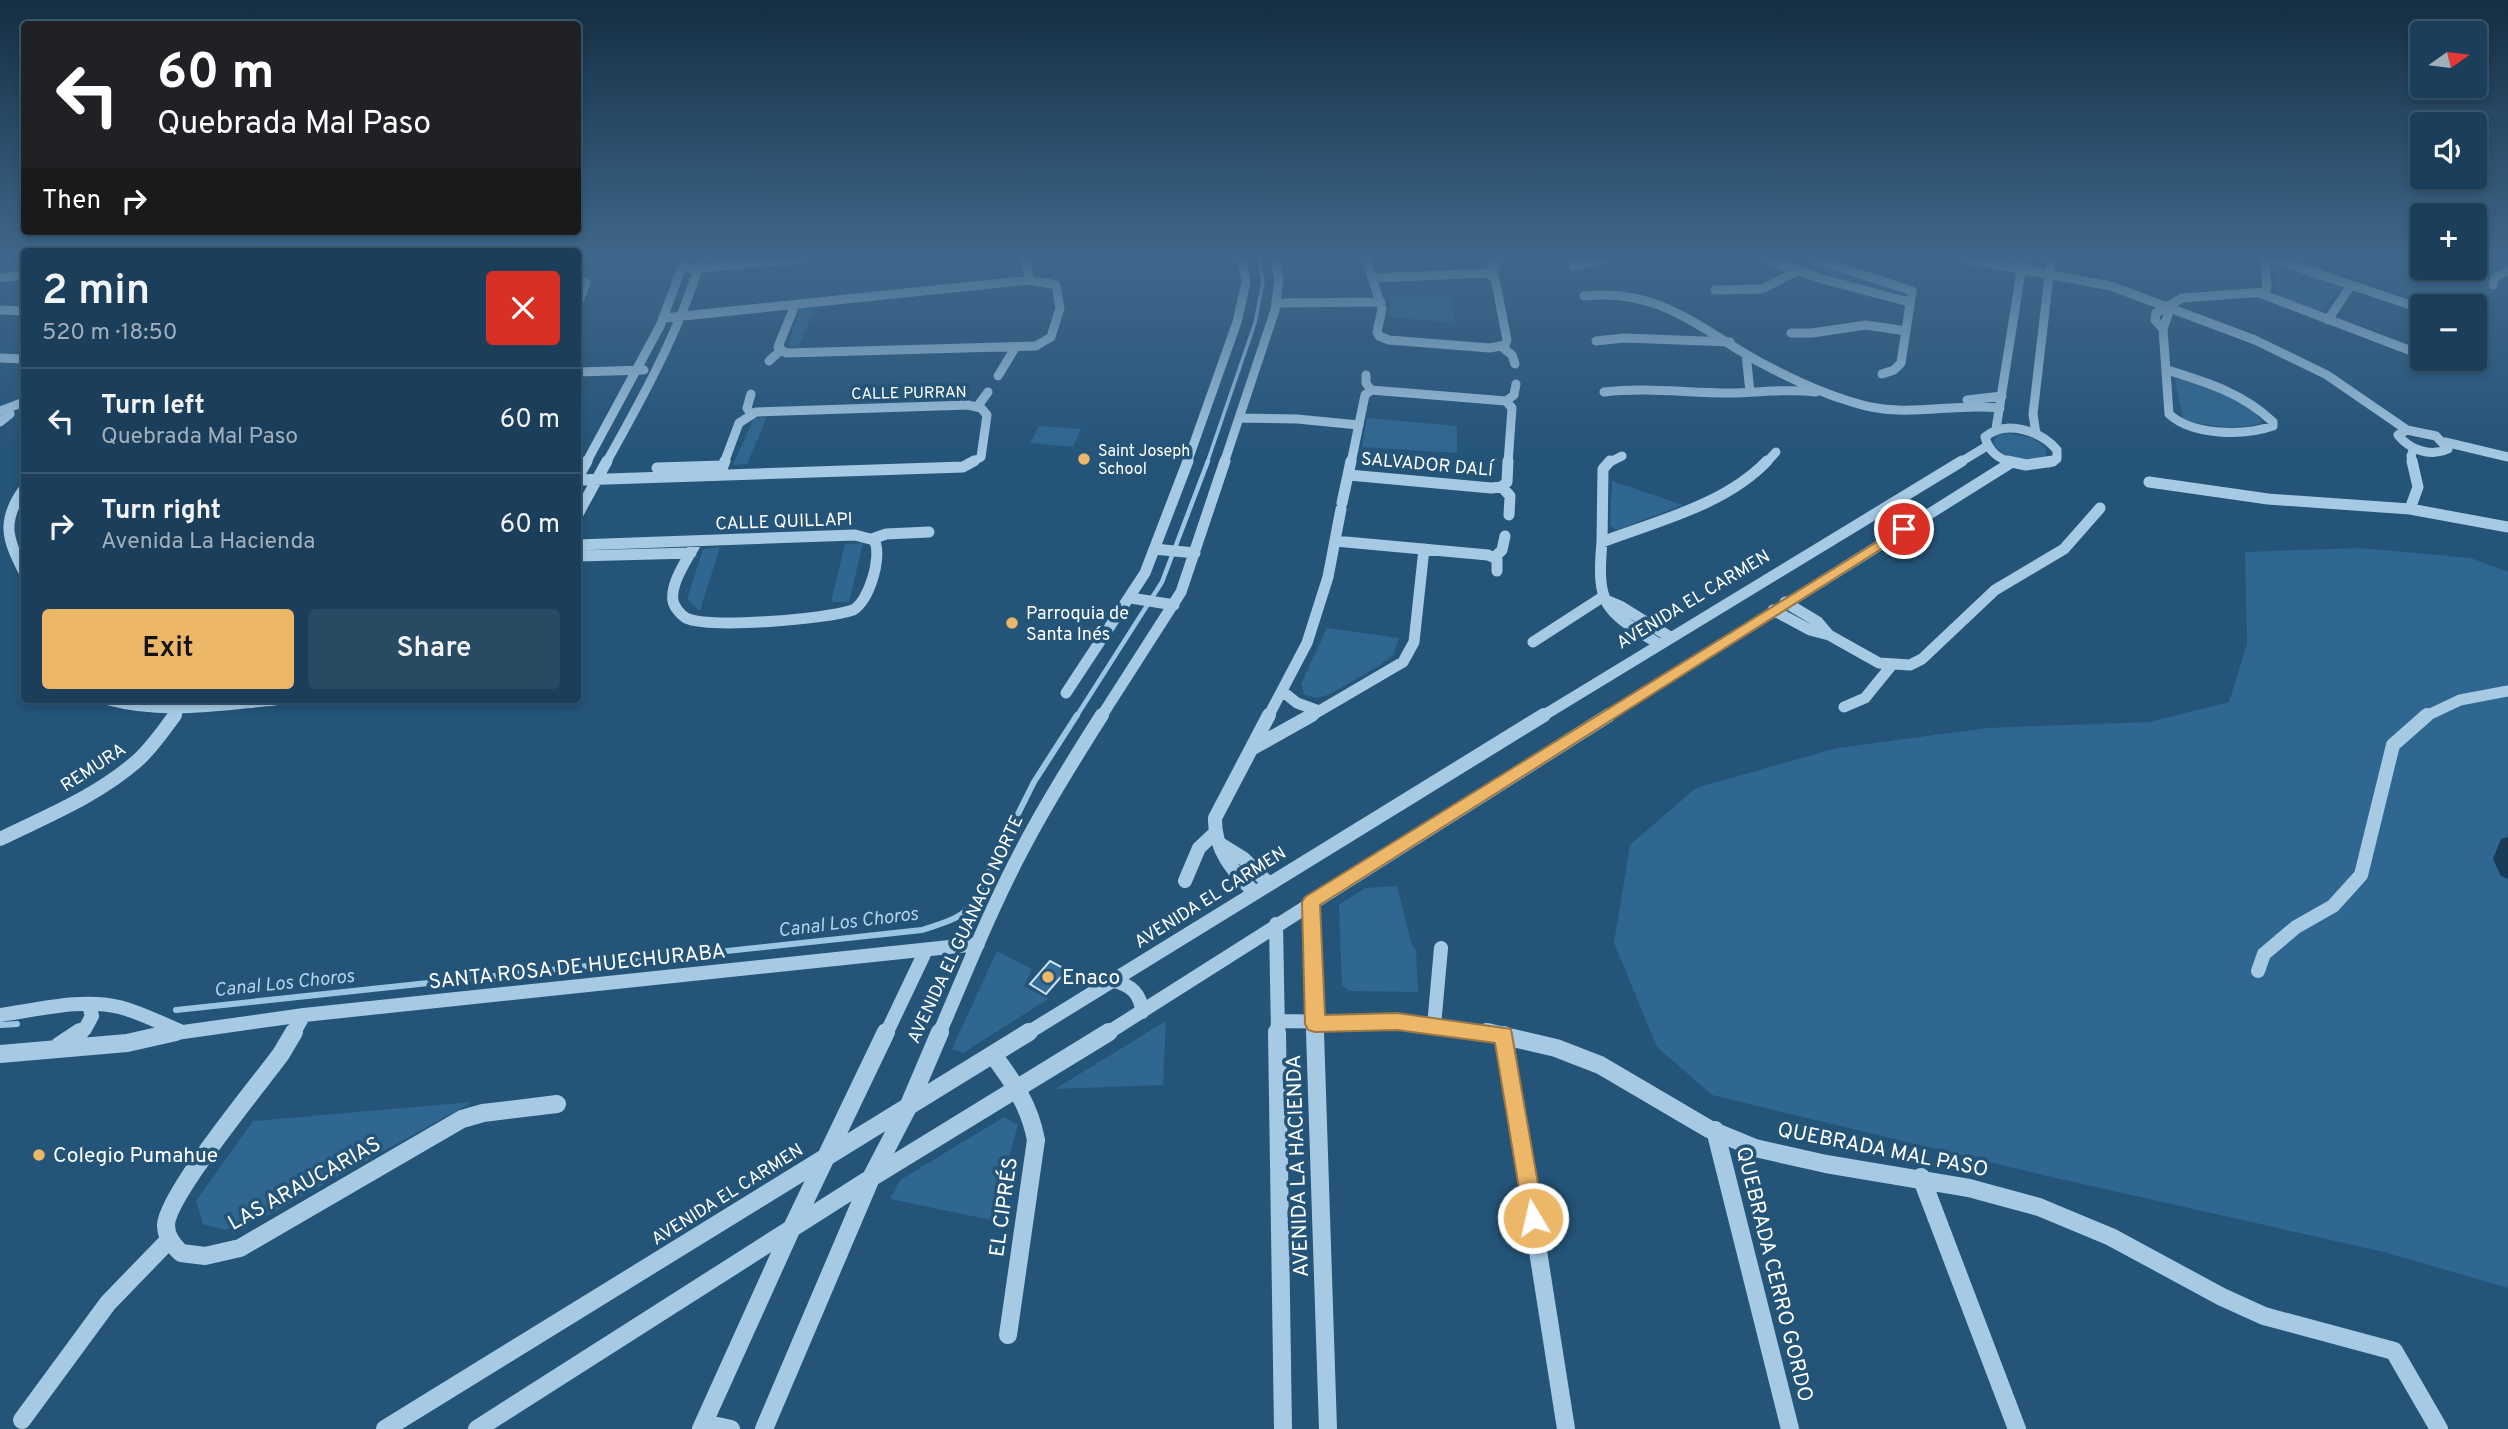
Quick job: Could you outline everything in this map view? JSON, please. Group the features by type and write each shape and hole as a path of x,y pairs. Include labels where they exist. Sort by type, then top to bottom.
{"street":[{"path":"581,474 660,326"},
{"path":"581,508 676,326"},
{"path":"780,351 779,345 787,326"},
{"path":"780,351 794,354 1015,348 1046,343 1055,326"},
{"path":"1066,693 1136,599 1145,573 1159,550 1236,326"},
{"name":"AVENIDA EL GUANACO NORTE","path":"764,1429 870,1178 908,1107 978,944 1040,817 1168,604 1241,414 1269,326"},
{"path":"1379,326 1379,336 1393,341 1502,347 1512,355 1515,364"},
{"path":"1502,347 1507,340 1504,326"},
{"path":"1706,326 1746,354 1861,405 1891,411 1917,412 1980,406 2000,408"},
{"path":"1791,333 1812,333 1861,326"},
{"path":"1871,326 1906,331"},
{"path":"1882,374 1894,370 1901,363 1907,326"},
{"path":"1996,429 2013,326"},
{"path":"2036,434 2033,414 2043,326"},
{"path":"2163,326 2169,414 2179,424 2197,428 2246,430 2268,429 2273,426 2273,422 2261,411 2229,391 2167,370"},
{"path":"2219,326 2305,363 2349,389 2407,430 2427,433 2447,445 2508,457"},
{"path":"2342,326 2410,352"},
{"path":"1596,341 1623,338 1730,342"},
{"path":"998,376 1015,348"},
{"path":"2397,348 2410,355"},
{"path":"769,360 780,351"},
{"path":"1746,354 1750,392"},
{"path":"0,358 21,359"},
{"path":"581,372 655,369"},
{"path":"1366,375 1366,383 1371,390"},
{"path":"1255,893 1230,868 1214,826 1218,808 1252,748 1316,622 1365,395 1371,390 1506,401 1514,395 1516,384"},
{"path":"1604,392 1750,392 1787,389 1834,395"},
{"path":"977,407 988,392"},
{"path":"722,470 739,423 751,414 747,408 751,394"},
{"path":"1944,408 1961,401 2002,396"},
{"name":"SALVADOR DALÍ","path":"1349,475 1502,487 1508,480 1512,408 1506,401"},
{"name":"CALLE PURRAN","path":"581,478 599,475 722,470 969,466 981,457 987,415 977,407 772,411 751,414"},
{"path":"0,422 10,414 5,410"},
{"name":"SALVADOR DALÍ","path":"1241,414 1359,425"},
{"path":"2012,428 2036,434 2055,446 2057,459 2039,465 2012,461 1996,455 1987,446 1986,435 1996,429 2012,428"},
{"path":"2407,430 2398,435 2414,448 2436,453 2447,445"},
{"name":"AVENIDA EL CARMEN","path":"385,1429 1664,640 1987,446"},
{"path":"2410,509 2418,487 2411,456 2414,448"},
{"path":"1602,542 1701,504 1745,479 1776,452"},
{"path":"1622,456 1610,461 1603,469 1602,542 1598,577 1601,598 1611,612 1664,640"},
{"path":"477,1429 870,1178 1142,1012 1276,924 2012,461"},
{"path":"2149,482 2268,499 2410,509 2508,527"},
{"name":"SALVADOR DALÍ","path":"1502,487 1510,496 1509,515"},
{"path":"20,554 2,528 10,503 21,492"},
{"path":"1773,610 1810,630 1829,635 1856,652 1891,666 1904,666 1922,659 1982,600 2010,580 2064,549 2100,508"},
{"name":"CALLE QUILLAPI","path":"581,544 855,536 872,539 886,534 929,532"},
{"path":"1495,557 1502,550 1505,536"},
{"name":"CALLE QUILLAPI","path":"697,541 674,588 672,596 675,608 683,617 701,622 740,622 843,614 860,607 865,600 878,551 876,542 872,539"},
{"path":"1335,541 1495,557"},
{"path":"1252,748 1395,668 1408,654 1414,642 1424,549"},
{"path":"1159,550 1189,552"},
{"path":"581,556 691,553"},
{"path":"1495,557 1498,561 1497,571"},
{"path":"1533,642 1601,598"},
{"path":"1136,599 1168,604"},
{"path":"1785,603 1818,622 1829,635"},
{"path":"1844,707 1865,698 1891,666"},
{"path":"1282,691 1297,703 1319,711"},
{"path":"2258,971 2264,954 2296,927 2333,906 2361,875 2393,745 2402,733 2420,718 2442,706 2478,695 2508,691"},
{"path":"126,703 183,703"},
{"name":"REMURA","path":"0,839 66,806 121,773 139,758 183,703"},
{"path":"1218,839 1244,859 1269,884"},
{"path":"1185,881 1199,848 1218,839"},
{"name":"AVENIDA LA HACIENDA","path":"1311,902 1328,1429"},
{"name":"AVENIDA LA HACIENDA","path":"1276,924 1283,1429"},
{"name":"SANTA ROSA DE HUECHURABA","path":"0,1054 127,1043 181,1031 304,1016 978,944"},
{"path":"1434,1026 1441,948"},
{"name":"AVENIDA EL GUANACO NORTE","path":"703,1426 791,1230 926,950"},
{"path":"1114,981 1136,991 1140,997 1142,1012"},
{"name":"SANTA ROSA DE HUECHURABA","path":"0,1015 107,1004 181,1031"},
{"path":"48,1050 72,1039 85,1029 92,1016 89,1006"},
{"path":"22,1420 99,1310 136,1269 169,1240 166,1224 180,1190 281,1054 304,1016"},
{"name":"QUEBRADA MAL PASO","path":"1278,1021 1315,1024 1397,1022 1504,1035 1555,1047 1602,1065 1715,1130 1752,1147 1823,1164 1920,1177 2002,1195 2079,1223 2152,1258 2217,1295 2280,1323 2394,1351 2439,1429"},
{"path":"1504,1035 1566,1429"},
{"name":"EL CIPRÉS","path":"993,1055 1018,1088 1033,1120 1036,1140 1008,1335"},
{"name":"LAS ARAUCARIAS","path":"169,1240 181,1253 205,1256 240,1248 462,1119 483,1113 557,1104"},
{"name":"QUEBRADA CERRO GORDO","path":"1715,1130 1790,1429"},
{"path":"1920,1177 2017,1429"},
{"path":"703,1426 731,1429"}],"shaded area":[{"path":"794,326 808,326 798,347 788,345"},
{"path":"2185,378 2240,402 2258,415 2262,422 2245,426 2223,426 2183,419 2175,379"},
{"path":"767,417 747,464 733,465 754,418"},
{"path":"1367,418 1457,426 1457,453 1362,447"},
{"path":"1039,426 1081,429 1073,447 1030,443"},
{"path":"2007,433 2033,438 2045,447 2047,455 2033,460 2009,456 1996,447 1993,441 1999,435"},
{"path":"1612,481 1683,505 1614,529 1610,525"},
{"path":"863,543 849,602 831,602 845,544"},
{"path":"720,547 700,611 687,599 703,549"},
{"path":"2360,548 2471,558 2508,572 2508,1288 2384,1252 2060,1179 1712,1095 1657,1047 1614,943 1630,845 1696,788 1837,748 1987,728 2150,722 2229,702 2247,644 2245,552"},
{"path":"1327,628 1399,638 1393,655 1379,666 1328,695 1316,698 1304,694 1301,684"},
{"path":"1397,886 1412,946 1416,949 1418,992 1349,991 1342,986 1339,905 1365,888"},
{"path":"997,951 1032,969 1024,986 1048,999 963,1053 952,1049"},
{"path":"1166,1021 1163,1085 1055,1089"},
{"path":"472,1102 263,1218 225,1230 203,1224 196,1201 253,1121"},
{"path":"1004,1117 1018,1125 991,1220 890,1199 900,1180"}],"building":[{"name":"Enaco","path":"1050,961 1067,970 1046,994 1030,984"}],"waterway":[{"name":"Canal Los Choros","path":"1207,463 1254,326"},
{"name":"Canal Los Choros","path":"1076,717 1162,582 1208,461"},
{"name":"Canal Los Choros","path":"176,1010 922,930 957,917 974,902 1034,782 1077,715"},
{"path":"2508,844 2503,859 2508,871"},
{"name":"Canal Los Choros","path":"0,1025 17,1024"}],"place":[{"name":"Saint Joseph School","path":"1084,459"},
{"name":"Parroquia de Santa Inés","path":"1012,623"},
{"name":"Enaco","path":"1048,977"},
{"name":"Colegio Pumahue","path":"39,1155"}],"route":[{"path":"1533,1218 1504,1035 1397,1022 1315,1024 1311,902 1904,529"}]}
